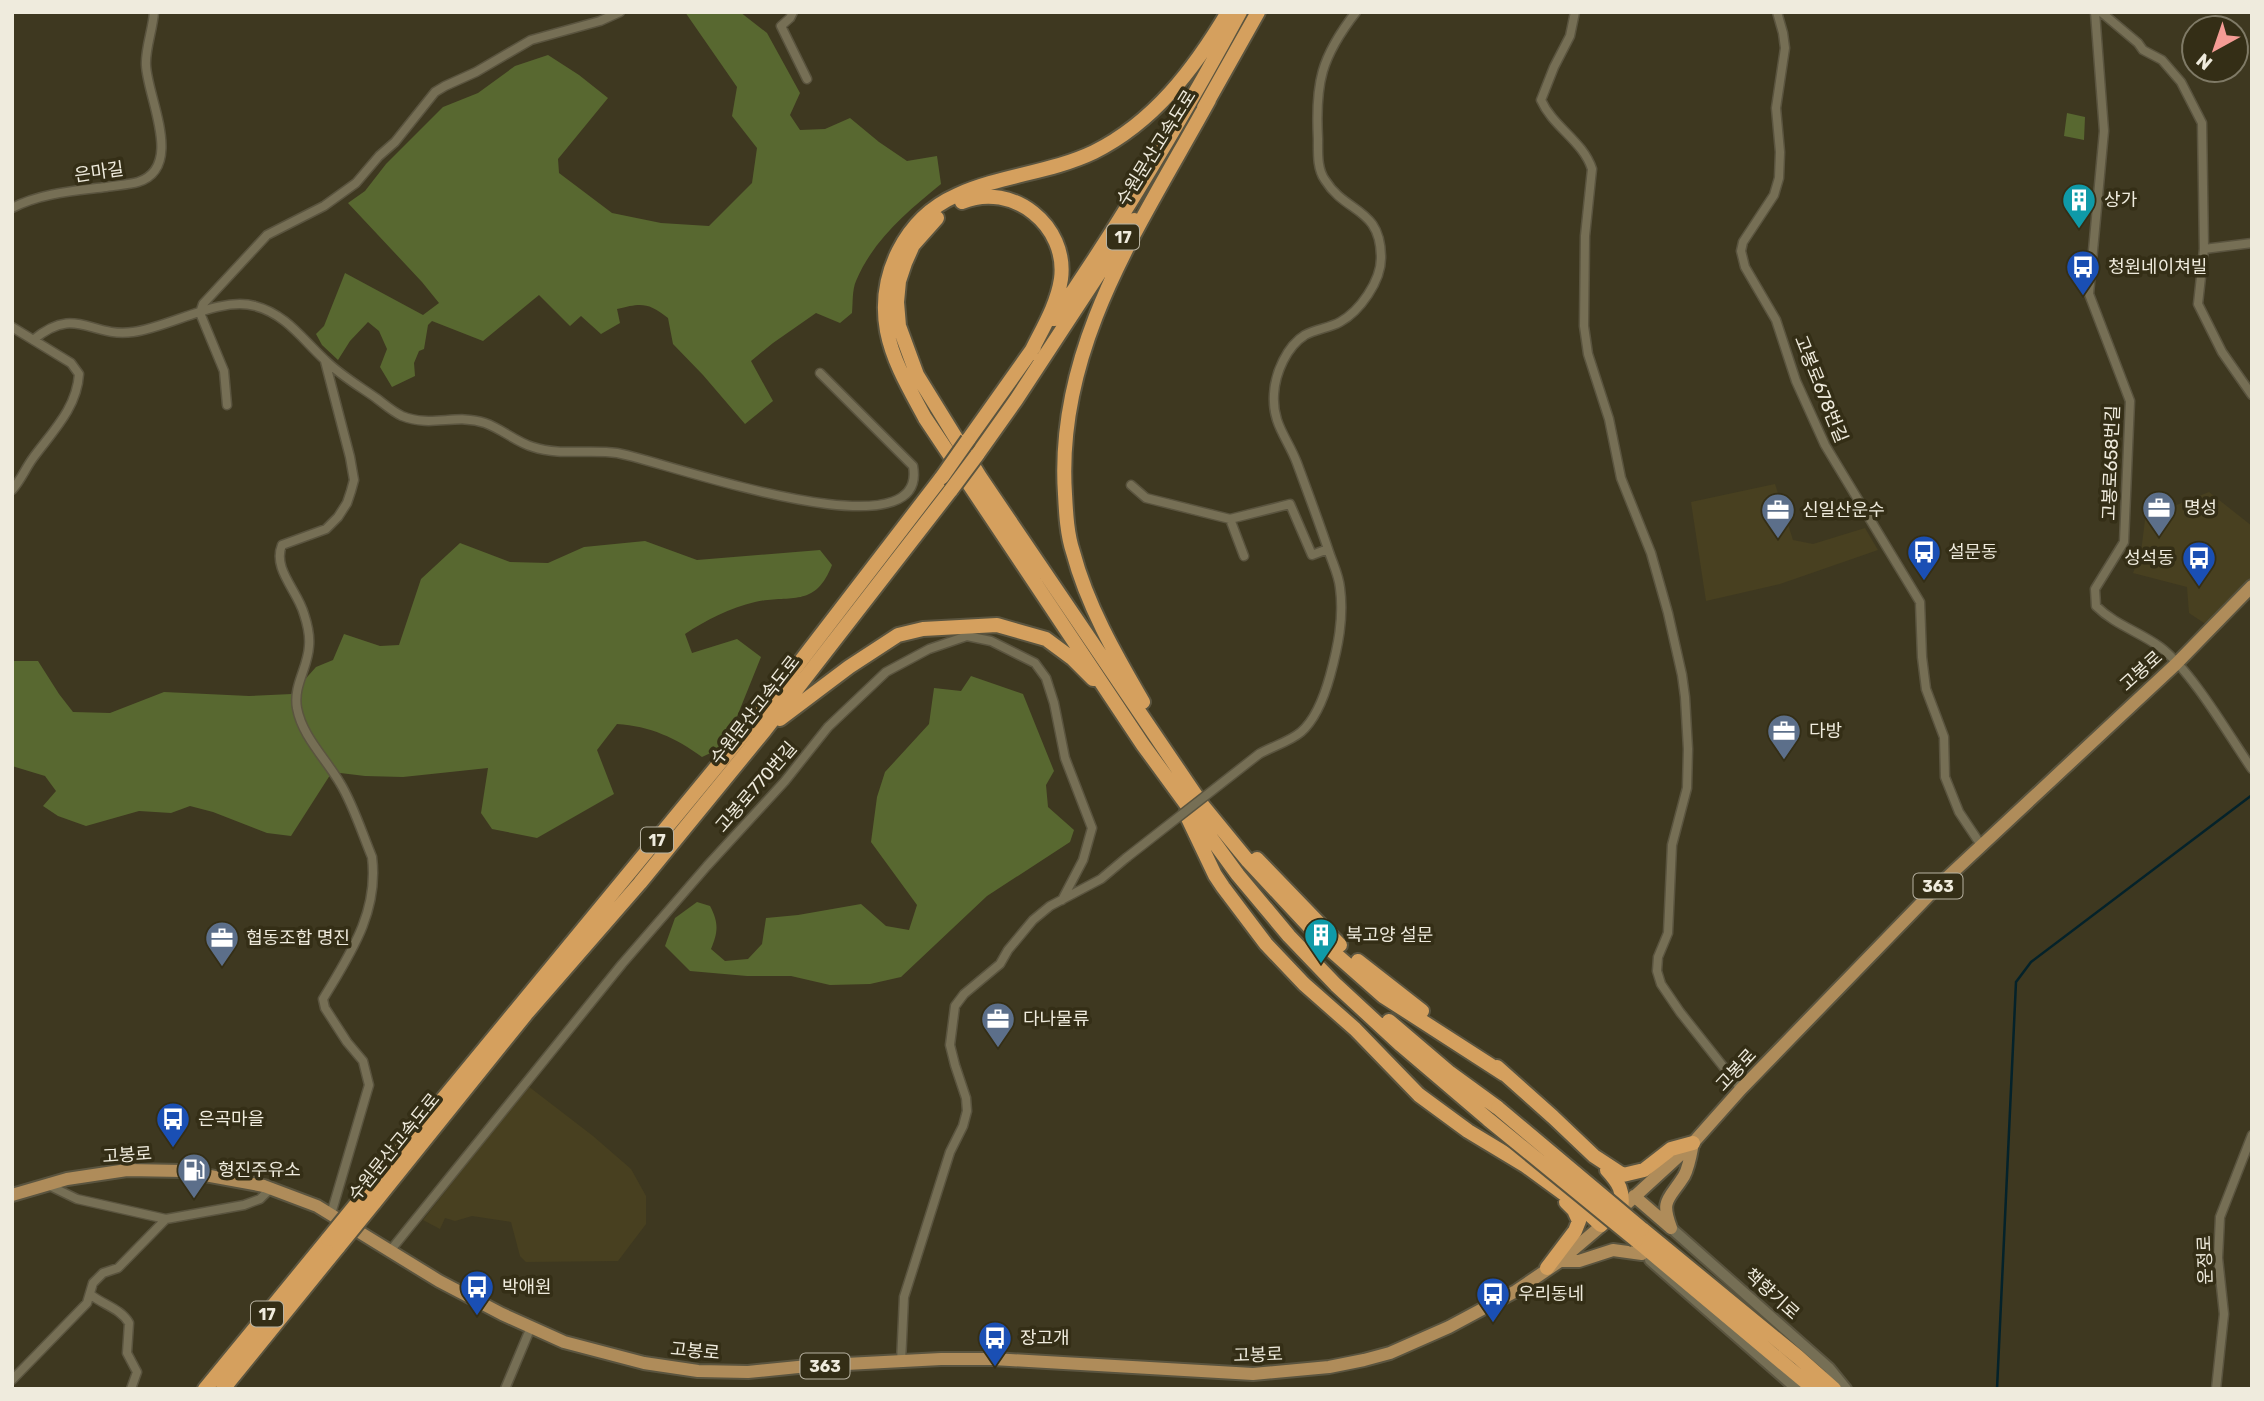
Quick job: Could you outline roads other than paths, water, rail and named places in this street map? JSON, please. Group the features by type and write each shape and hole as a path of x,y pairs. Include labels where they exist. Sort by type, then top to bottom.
{"highway":[{"path":"1143,745 925,418 905,382 887,330 887,285 893,261 903,240 934,209 956,195 988,183 1068,162 1093,152 1133,127 1167,99 1182,81 1228,12"},
{"name":"수원문산고속도로","path":"368,1200 760,714 942,477 1092,264 1240,12"},
{"name":"수원문산고속도로","path":"205,1389 640,883 765,730 951,490 1071,317 1209,100 1258,12"},
{"path":"1209,100 1101,302 1077,368 1064,442 1066,516 1072,552 1109,642 1203,806 1277,899 1328,957 1479,1093 1494,1114"},
{"path":"1030,354 1061,280 1060,255 1052,235 1034,213 1022,204 989,195 972,198 940,215 925,229 913,245 905,263 899,281 898,302 899,326 906,350 926,393 979,477 1192,788"},
{"path":"765,730 849,667 898,635 923,629 997,625 1046,639 1073,659 1100,686 1238,875 1289,936 1336,985 1401,1045 1494,1114 1639,1234 1798,1357 1834,1389"},
{"path":"1175,787 1215,875 1266,944 1304,984 1352,1026 1419,1095 1526,1166 1578,1204 1601,1225"},
{"path":"1224,831 1255,857 1339,944 1379,979 1486,1057 1553,1117 1594,1156 1621,1187 1623,1199 1628,1202"},
{"path":"1224,831 1243,866 1305,942 1402,1033 1479,1093"},
{"path":"1248,861 1332,951 1382,996 1504,1074"},
{"path":"1594,1156 1623,1175 1644,1170 1671,1149 1693,1143"},
{"path":"1526,1166 1574,1210 1579,1221 1554,1264"},
{"path":"1639,1234 1814,1389"},
{"name":"수원문산고속도로","path":"223,1389 333,1242"}],"main road":[{"name":"고봉로","path":"12,1195 67,1179 127,1170 183,1171 271,1188 331,1214 439,1281 564,1342 644,1363 698,1371 748,1373 808,1366 941,1359 1028,1360 1203,1373 1253,1374 1329,1367 1390,1353 1449,1327 1516,1291 1554,1264 1628,1202 1693,1143 1741,1089 1937,887 2176,664 2252,586"},
{"path":"1671,1228 1665,1213 1665,1204 1684,1175 1693,1143"},
{"path":"1671,1228 1628,1202 1624,1240 1797,1389"},
{"name":"책향기로","path":"1671,1228 1829,1368 1846,1389"},
{"path":"1554,1264 1579,1261 1613,1250 1642,1254"}],"street":[{"name":"은마길","path":"12,208 37,197 139,182 153,171 161,155 160,125 148,84 146,63 154,12"},
{"path":"227,405 224,371 200,313 203,304 267,235 324,206 356,183 395,142 435,92 531,40 600,21 620,12"},
{"path":"793,12 781,26 807,79"},
{"path":"901,1362 904,1297 950,1152 967,1111 966,1098 950,1045 955,1006 964,994 1000,964 1007,950 1033,920 1062,900 1101,879 1259,754 1303,730 1323,697 1337,653 1342,616 1340,584 1294,456 1278,426 1273,393 1281,367 1292,348 1306,335 1346,318 1367,294 1380,266 1380,244 1374,225 1331,189 1322,175 1319,163 1318,81 1331,47 1356,12"},
{"path":"1575,12 1570,36 1541,100 1545,111 1575,141 1590,161 1592,169 1585,236 1584,326 1588,354 1609,419 1621,478 1651,553 1668,612 1685,697 1688,788 1672,845 1668,933 1658,957 1657,971 1661,985 1680,1012 1741,1089"},
{"name":"고봉로678번길","path":"1777,12 1785,48 1776,108 1780,152 1779,178 1774,195 1743,242 1741,251 1745,267 1776,320 1796,381 1825,445 1920,602 1926,689 1944,737 1945,777 1959,812 1981,845"},
{"name":"고봉로658번길","path":"2095,12 2104,131 2089,294 2130,401 2123,542 2095,589 2096,607 2108,618 2161,647 2176,664"},
{"path":"2101,12 2143,50 2162,60 2181,82 2202,123 2204,249 2198,304 2222,352 2252,395"},
{"path":"2204,249 2252,243"},
{"path":"33,340 57,324 68,323 132,332 228,303 252,305 270,310 286,321 325,361 401,415 416,420 433,423 460,418 486,424 532,447 556,452 618,453 771,496 858,508 888,503 903,495 911,487 915,476 913,466 820,373"},
{"path":"12,327 71,363 79,374 78,389 66,415 12,490"},
{"path":"325,361 354,480 347,503 338,517 314,535 282,545 278,553 283,571 305,615 309,645 299,678 296,698 298,713 306,731 341,784 372,857 374,869 373,886 358,941 323,999 325,1008 363,1061 369,1085 331,1214"},
{"path":"1131,485 1146,498 1230,519 1290,504 1312,555 1328,549"},
{"path":"1230,519 1244,556"},
{"name":"고봉로770번길","path":"390,1251 622,964 785,780 828,727 886,672 929,649 967,636 991,641 1035,663 1046,678 1065,758 1092,828 1083,860 1062,900"},
{"path":"2176,664 2189,678 2252,769"},
{"name":"운정로","path":"2216,1389 2224,1314 2218,1258 2220,1217 2252,1135"},
{"path":"48,1185 77,1199 166,1219 244,1205 260,1199 271,1188"},
{"path":"12,1380 87,1303 93,1283 103,1273 118,1268 166,1219"},
{"path":"91,1295 119,1311 129,1323 127,1353 137,1372 131,1389"},
{"path":"505,1389 531,1327"}],"waterway":[{"path":"1997,1389 2016,982 2031,962 2252,795"}],"place":[{"name":"상가","path":"2079,230"},
{"name":"청원네이쳐빌","path":"2083,297"},
{"name":"명성","path":"2159,538"},
{"name":"신일산운수","path":"1778,540"},
{"name":"설문동","path":"1924,582"},
{"name":"성석동","path":"2199,588"},
{"name":"다방","path":"1784,761"},
{"name":"북고양 설문","path":"1321,965"},
{"name":"협동조합 명진","path":"222,968"},
{"name":"다나물류","path":"998,1049"},
{"name":"은곡마을","path":"173,1149"},
{"name":"형진주유소","path":"194,1200"},
{"name":"박애원","path":"477,1317"},
{"name":"우리동네","path":"1493,1324"},
{"name":"장고개","path":"995,1368"}]}
